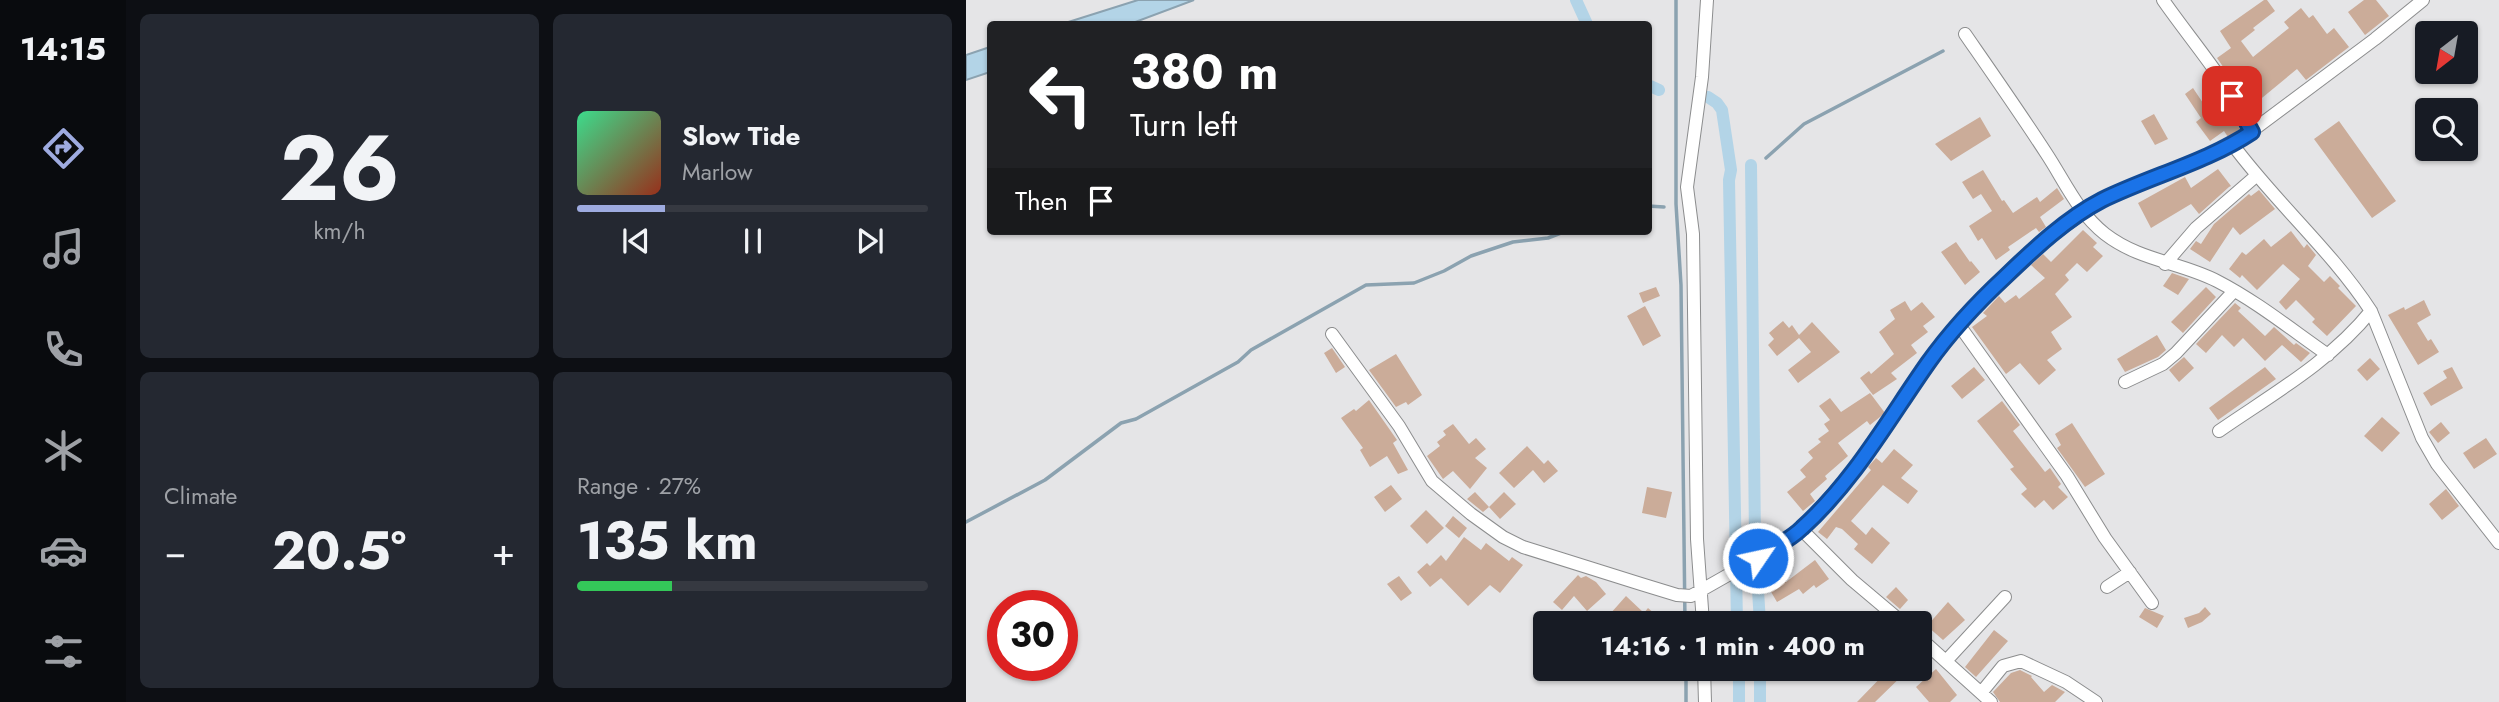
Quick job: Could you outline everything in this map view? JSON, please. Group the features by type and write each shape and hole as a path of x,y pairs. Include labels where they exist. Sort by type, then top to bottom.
{"street":[{"path":"1700,611 1696,593 1693,234 1687,187 1702,77 1707,0"},
{"path":"2163,0 2210,63 2243,113 2252,132"},
{"path":"1332,334 1399,426 1432,481 1503,537 1523,547 1677,594 1696,593 1758,558 1801,529 1850,475 1881,435 1929,361 1959,325 2006,276 2045,241 2100,201 2233,145 2416,2"},
{"path":"1965,34 2083,212 2104,233 2125,247 2165,264 2200,273 2234,291 2328,355"},
{"path":"2233,145 2256,176 2339,267 2371,311 2422,438 2437,464 2499,543"},
{"path":"2165,264 2196,229 2256,176"},
{"path":"2125,382 2163,364 2234,291"},
{"path":"2219,431 2328,355 2351,335 2371,311"},
{"path":"1959,325 2067,476 2105,538 2151,603"},
{"path":"1801,529 1852,580 1889,611"},
{"path":"2107,587 2130,572"},
{"path":"1946,661 2005,597"},
{"path":"1932,649 1986,697 2003,666 2021,661 2099,700"},
{"path":"1704,681 1705,702"}],"water":[{"path":"1138,0 1194,0 1138,21 1072,21"},
{"path":"987,48 987,73 966,80 966,55"}],"building":[{"path":"2267,0 2275,11 2241,41 2253,57 2289,28 2284,22 2301,8 2309,18 2313,15 2327,34 2334,28 2349,47 2306,80 2297,69 2251,107 2217,58 2231,48 2220,31"},
{"path":"2364,0 2376,0 2389,16 2365,35 2348,12"},
{"path":"2193,88 2207,109 2221,100 2240,129 2228,137 2224,131 2210,141 2196,122 2201,118 2185,94"},
{"path":"2154,114 2168,139 2155,145 2141,121"},
{"path":"1980,117 1991,136 1951,161 1935,144"},
{"path":"2339,121 2396,201 2372,218 2314,139"},
{"path":"2218,169 2231,186 2199,214 2191,204 2151,228 2138,203 2185,177 2191,188"},
{"path":"1983,170 2002,201 2004,200 2013,213 2037,197 2040,202 2057,188 2064,199 2040,217 2046,227 2039,232 2036,228 2008,247 2010,250 1996,260 1982,238 1978,241 1969,226 1992,211 1981,194 1973,199 1962,182"},
{"path":"2259,190 2275,209 2240,235 2233,227 2210,262 2190,249 2196,241 2201,244 2214,224 2249,194 2251,196"},
{"path":"2083,230 2097,243 2093,247 2103,256 2087,272 2077,263 2065,275 2069,280 2055,294 2072,317 2051,332 2062,349 2047,360 2056,370 2039,385 2020,363 2006,374 1972,327 1987,316 1983,313 1999,296 2005,303 2016,295 2019,299 2045,278 2031,265 2043,254 2051,262"},
{"path":"2291,231 2304,248 2307,244 2316,255 2308,266 2324,282 2330,276 2356,306 2327,336 2312,322 2315,319 2296,300 2286,310 2279,302 2300,279 2283,264 2257,290 2242,275 2240,278 2229,269 2242,252 2246,255 2264,239 2271,247"},
{"path":"1956,242 1980,272 1965,285 1941,252"},
{"path":"2172,273 2189,279 2178,295 2163,286"},
{"path":"1656,287 1660,296 1643,303 1639,293"},
{"path":"2206,287 2216,297 2183,333 2171,322"},
{"path":"2424,300 2431,315 2417,323 2428,341 2431,339 2439,352 2418,365 2388,315"},
{"path":"1905,301 1911,311 1922,302 1935,317 1923,326 1928,332 1911,345 1917,353 1891,373 1897,379 1873,395 1860,378 1869,371 1871,374 1894,354 1879,332 1895,319 1890,310"},
{"path":"2235,303 2241,308 2238,311 2265,336 2274,327 2294,345 2296,343 2310,353 2301,362 2282,345 2265,361 2243,338 2234,347 2222,335 2206,353 2196,344"},
{"path":"1645,306 1661,336 1643,346 1627,316"},
{"path":"1783,321 1789,328 1792,325 1799,335 1812,322 1840,352 1798,383 1788,370 1811,352 1799,338 1777,356 1768,345 1774,339 1769,333"},
{"path":"2157,335 2166,350 2158,357 2125,372 2117,359"},
{"path":"1332,348 1345,367 1336,373 1324,353"},
{"path":"1396,354 1422,395 1408,405 1406,402 1396,407 1369,370"},
{"path":"2184,357 2194,368 2179,382 2169,370"},
{"path":"2370,358 2380,369 2367,381 2357,370"},
{"path":"1974,367 1985,380 1962,399 1951,386"},
{"path":"2265,367 2276,379 2218,420 2209,408"},
{"path":"2452,367 2463,388 2431,406 2423,393 2447,378 2443,371"},
{"path":"1870,393 1885,413 1870,425 1867,421 1838,443 1848,456 1825,476 1827,479 1810,494 1815,501 1803,511 1787,492 1806,477 1800,470 1813,458 1808,452 1821,442 1818,439 1829,431 1824,424 1830,420 1819,406 1830,398 1841,412"},
{"path":"1369,400 1397,440 1393,443 1408,470 1398,474 1387,456 1370,467 1360,450 1363,448 1341,418 1354,409 1356,411"},
{"path":"2002,401 2020,425 2013,431 2045,472 2050,468 2061,484 2058,487 2068,497 2053,510 2044,500 2035,508 2021,494 2027,489 2010,469 2014,467 1977,421"},
{"path":"2382,417 2400,433 2382,452 2364,436"},
{"path":"2441,422 2450,433 2438,443 2429,432"},
{"path":"2072,423 2105,474 2085,487 2057,448 2061,445 2055,434"},
{"path":"1453,424 1469,444 1476,438 1486,449 1475,458 1487,468 1470,489 1453,471 1443,479 1427,456 1440,446 1437,442 1446,435 1443,431"},
{"path":"2486,438 2497,454 2474,469 2463,453"},
{"path":"1527,446 1544,464 1548,460 1558,471 1544,483 1533,470 1514,488 1499,473"},
{"path":"1894,449 1913,465 1901,478 1918,491 1908,504 1883,485 1851,521 1866,535 1872,527 1890,543 1872,564 1854,549 1858,544 1842,529 1836,527 1827,539 1818,532 1871,470 1868,467 1876,458 1882,463"},
{"path":"1391,485 1402,499 1385,512 1374,497"},
{"path":"1647,487 1672,492 1666,518 1642,513"},
{"path":"2446,489 2459,506 2442,520 2429,504"},
{"path":"1475,492 1489,507 1483,512 1467,499"},
{"path":"1504,492 1516,504 1500,519 1489,507"},
{"path":"1426,510 1444,528 1427,544 1410,526"},
{"path":"1453,516 1467,528 1459,538 1445,526"},
{"path":"1464,537 1481,550 1486,543 1509,561 1512,557 1523,565 1500,593 1490,585 1468,606 1441,578 1430,587 1417,572 1427,563 1430,566 1441,555 1446,561"},
{"path":"1815,560 1829,579 1816,588 1814,585 1803,594 1799,589 1777,602 1764,580 1779,571 1786,582"},
{"path":"1578,575 1596,582 1606,594 1587,611 1574,596 1562,610 1553,602"},
{"path":"1399,576 1412,593 1401,601 1387,584"},
{"path":"1896,587 1908,600 1900,609 1886,597"},
{"path":"1626,596 1642,611 1613,611"},
{"path":"1948,602 1965,620 1943,640 1932,630 1932,620"},
{"path":"2205,607 2211,614 2202,622 2188,628 2184,618 2199,613"},
{"path":"2145,608 2164,616 2157,628 2139,617"},
{"path":"1994,630 2008,641 1976,677 1965,667"},
{"path":"1936,669 1957,695 1950,702 1929,702 1916,687 1923,681 1932,681 1932,673"},
{"path":"2020,670 2032,676 2044,692 2052,685 2065,692 2055,702 2000,702 1993,692 2011,673"},
{"path":"1877,681 1897,681 1875,702 1857,702"}],"waterway":[{"path":"1576,0 1586,21"},
{"path":"1676,0 1676,204 1681,285 1685,611"},
{"path":"1766,158 1804,124 1943,51"},
{"path":"1652,87 1659,90"},
{"path":"1708,97 1722,110 1731,170 1729,180 1737,611"},
{"path":"1751,165 1755,541 1759,611"},
{"path":"1652,206 1664,207"},
{"path":"966,522 1045,480 1121,423 1136,419 1238,362 1251,350 1366,285 1414,283 1471,256 1513,242 1556,235"},
{"path":"1686,681 1686,702"},
{"path":"1739,681 1739,702"},
{"path":"1760,681 1760,702"}],"route":[{"path":"1758,558 1801,529 1817,512 1881,435 1929,361 1959,325 2006,276 2045,241 2100,201 2233,145 2252,132 2232,96"}]}
